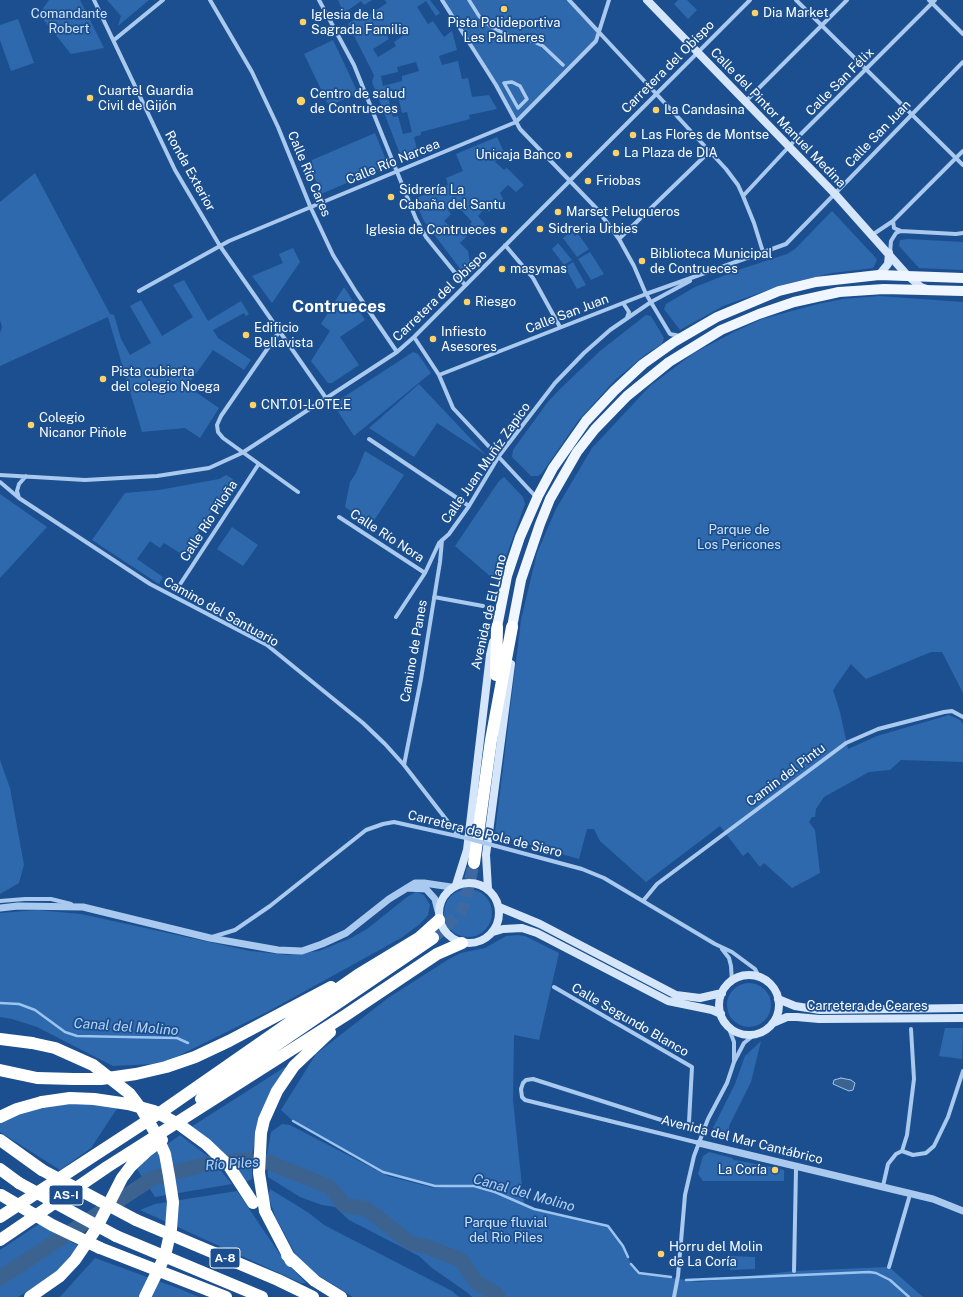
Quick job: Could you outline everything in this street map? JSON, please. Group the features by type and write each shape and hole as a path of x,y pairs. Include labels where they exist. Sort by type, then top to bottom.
{"highway":[{"path":"491,740 497,627"},
{"path":"474,863 491,740 512,627"},
{"path":"164,1110 358,976 419,938 438,916"},
{"path":"133,1150 244,1066 433,938"},
{"path":"133,1150 346,1015 436,954 462,943"},
{"path":"0,1070 37,1078 101,1079 136,1074 166,1067 195,1057 229,1041 330,987 358,976"},
{"path":"291,1261 268,1217 260,1188 258,1158 261,1133 266,1114 277,1091 294,1066 346,1015"},
{"path":"0,1039 32,1043 55,1048 94,1065 130,1094 142,1110 156,1134 165,1154 173,1202 171,1229 165,1256 156,1278 144,1297"},
{"path":"164,1110 244,1066"},
{"path":"30,1297 60,1276 75,1260 96,1229 122,1178 146,1152 247,1078"},
{"path":"0,1117 17,1109 42,1102 70,1098 111,1101 154,1112 180,1124 206,1144 228,1166 253,1203 269,1234 291,1261 315,1281 341,1297"},
{"name":"AS-I","path":"0,1216 164,1110"},
{"name":"A-8","path":"0,1140 42,1170 136,1220 278,1280 313,1297"},
{"name":"AS-I","path":"0,1240 133,1150"},
{"name":"A-8","path":"0,1169 19,1183 116,1236 262,1297"},
{"path":"0,1195 52,1225 100,1248 226,1297"}],"main road":[{"name":"Calle del Pintor Manuel Medina","path":"647,0 834,194 890,254 907,275 921,287 930,290"},
{"path":"879,275 888,264 890,254"},
{"name":"Avenida de El Llano","path":"454,886 467,850 490,655 507,576 520,537 537,498 553,468 586,421 614,391 643,364 676,338 717,317 779,291 816,282 879,275 963,278"},
{"name":"Avenida de El Llano","path":"488,889 486,855 512,650 512,627 521,580 550,499 577,452 595,429 627,396 680,354 721,330 759,314 794,302 839,292 884,289 963,291"},
{"path":"493,932 499,917 499,908 495,898 488,889 472,882 454,886 443,896 438,916 444,931 452,938 462,943 478,942 493,932 503,929 522,928 537,933 668,1001 678,1005 706,1009 721,1014"},
{"path":"499,908 540,924 676,995 700,998 722,993"},
{"path":"745,976 759,977 772,985 778,999 779,1007 773,1023 761,1033 754,1035 740,1034 728,1026 721,1014 720,1007 722,993 732,981 745,976"},
{"name":"Carretera de Ceares","path":"778,999 795,1006 820,1010 963,1008"},
{"name":"Carretera de Ceares","path":"773,1023 787,1017 819,1020 963,1018"}],"street":[{"name":"Ronda Exterior","path":"94,0 174,167 220,246 326,398"},
{"path":"114,40 163,0"},
{"name":"Calle Río Cares","path":"210,0 252,72 278,127 310,206 333,255 397,352"},
{"path":"319,0 354,65 406,197 426,237 466,285"},
{"path":"442,0 496,85 520,129 597,208 619,239 634,266 646,294 676,338 680,354"},
{"path":"469,0 479,16 490,26 505,34 532,41 543,46 564,65"},
{"path":"569,0 598,33 726,169 743,196 754,223 763,252"},
{"name":"Calle Río Narcea","path":"139,291 220,246 310,206 516,122 596,41 609,0"},
{"name":"Carretera del Obispo","path":"0,475 85,480 157,476 209,468 242,453 397,352 414,337 750,0"},
{"path":"796,0 963,166"},
{"path":"746,102 846,0"},
{"path":"932,1 963,34"},
{"name":"Calle San Félix","path":"743,196 932,1"},
{"name":"Calle San Juan","path":"439,374 646,294 703,275 786,244 963,62"},
{"path":"512,82 520,86 523,90 524,96 527,99 518,108 511,95 504,83 512,82"},
{"path":"619,239 710,151"},
{"path":"872,235 893,221 963,151"},
{"path":"893,221 894,228 901,231 956,234 963,233"},
{"path":"890,254 891,241 896,233 901,231"},
{"path":"505,245 533,278 560,328"},
{"name":"Calle San Juan","path":"651,302 703,275"},
{"name":"Calle Juan Muñíz Zapico","path":"396,617 425,573 442,540 449,534 469,506 499,456 555,383 584,353 627,318 651,302"},
{"path":"623,303 629,312 627,318"},
{"path":"279,332 216,425 220,436 258,465 298,492"},
{"path":"414,337 439,374 453,408 537,498"},
{"path":"369,439 469,506"},
{"name":"Calle Río Piloña","path":"177,589 258,465"},
{"path":"19,498 17,491 19,484 26,476"},
{"name":"Camino del Santuario","path":"0,482 19,498 150,584 267,645 363,724 404,765 459,836"},
{"name":"Calle Río Nora","path":"339,516 425,573"},
{"name":"Camino de Panes","path":"404,765 434,597 442,540"},
{"path":"434,597 483,606"},
{"name":"Camin del Pintu","path":"643,901 657,884 846,743 878,729 944,712 952,711 963,717"},
{"name":"Carretera de Pola de Siero","path":"210,938 235,930 270,906 366,830 394,822 501,847 582,869 604,878 722,949 732,952 755,969 759,977"},
{"path":"0,901 25,899 51,900 210,938 278,950 302,951 346,933 401,890 415,883 454,886"},
{"path":"401,890 410,888 426,890 435,899 438,916"},
{"path":"0,908 18,906 83,908"},
{"path":"722,949 729,958 732,981"},
{"name":"Calle Segundo Blanco","path":"521,1090 526,1080 533,1079 637,1114 685,1127 688,1126 692,1067 554,987"},
{"path":"728,1026 734,1042 734,1062"},
{"path":"883,1186 888,1164 896,1154 902,1151 907,1135 914,1079 911,1029"},
{"path":"674,1297 678,1276 685,1195 691,1168 708,1119 727,1083 734,1062 744,1043 754,1035"},
{"path":"902,1151 913,1155 926,1153 934,1146 948,1117 963,1071"},
{"name":"Avenida del Mar Cantábrico","path":"521,1090 522,1097 530,1103 883,1186 934,1199 963,1211"},
{"path":"794,1271 796,1170"},
{"path":"888,1267 909,1198"}],"green space":[{"name":"Comandante Robert","path":"49,0 80,0 104,48 71,54 39,14"},
{"path":"107,0 149,0 118,26 121,16"},
{"path":"338,0 372,0 364,5 361,1 344,13"},
{"path":"385,0 430,0 440,13 436,16 426,1 417,7 428,24 433,21 444,37 452,31 457,50 439,56 442,65 458,61 462,79 468,78 472,97 489,95 497,109 469,115 470,119 421,132 421,135 414,137 418,153 402,159 372,82 374,75 348,24 366,11 369,15 387,3","holes":["402,24 407,33 394,42 396,46 378,57 373,49 389,39 386,34","416,62 419,71 402,76 402,81 383,86 381,76 398,72 397,67","398,96 402,113 407,112 412,132 403,134 398,116 393,117 388,98"]},
{"path":"442,0 569,0 598,33 596,41 516,122 496,85"},
{"path":"678,0 687,0 697,10 688,19 674,4"},
{"path":"18,19 34,63 11,71 0,40 0,25"},
{"path":"333,40 358,93 329,106 304,54"},
{"path":"375,133 386,160 384,167 321,194 310,165 312,160"},
{"path":"497,137 504,152 495,162 504,170 507,168 524,185 516,192 508,185 500,193 503,199 489,212 485,208 478,216 485,224 478,231 470,224 472,222 455,203 448,210 451,214 444,221 453,229 457,225 467,236 460,243 468,251 470,263 461,270 424,221 414,199 448,185 446,178 463,171 456,154"},
{"path":"35,173 110,314 114,315 121,339 130,355 151,343 130,306 141,300 162,336 193,317 173,285 184,280 208,321 241,301 249,314 246,316 244,313 213,330 218,338 251,360 244,370 213,350 187,386 219,408 200,438 185,428 142,432 108,317 0,366 0,333 2,327 0,320 0,202"},
{"path":"832,211 875,257 877,260 873,268 832,273 782,285 723,306 680,330 664,309 666,304 695,287 738,270 787,254 795,249"},
{"path":"571,231 575,236 578,234 589,249 577,257 563,238"},
{"path":"908,239 963,242 963,270 919,268 899,246 900,240"},
{"path":"558,243 572,260 564,265 552,249"},
{"path":"293,248 300,262 272,303 252,276 283,263 279,254"},
{"path":"590,252 604,274 591,280 578,259"},
{"path":"573,262 586,285 577,289 565,267"},
{"path":"344,287 365,320 340,337 359,365 332,383 328,383 311,361 330,331 321,324"},
{"name":"Parque de Los Pericones","path":"879,296 963,302 963,693 942,652 931,652 866,679 851,664 833,690 840,712 848,749 877,736 949,715 960,720 963,724 963,762 901,760 890,770 869,772 824,797 816,809 815,817 812,817 809,822 815,830 820,873 792,888 764,863 760,867 748,852 743,856 720,826 646,882 600,841 594,829 587,829 579,859 499,836 495,833 521,620 537,553 556,509 592,448 650,386 694,353 762,319 843,299"},
{"path":"646,315 651,316 664,338 662,344 646,354 615,380 578,421 542,473 538,476 531,476 512,457 513,450 547,403 561,388 600,351"},
{"path":"413,352 418,354 431,373 354,436 333,404"},
{"path":"419,384 486,455 437,423 414,457 369,428"},
{"path":"365,451 404,475 371,525 345,507 350,482 356,473"},
{"path":"226,475 233,479 183,555 164,543 160,548 150,541 137,559 163,577 159,584 92,540 125,493 159,490 219,479"},
{"path":"504,477 523,497 525,504 498,583 455,546 499,481"},
{"path":"0,494 47,527 0,578"},
{"path":"232,527 258,545 243,566 217,549"},
{"path":"0,760 10,788 24,865 19,883 0,894"},
{"path":"463,889 473,889 485,896 492,908 492,918 485,930 473,937 463,937 455,933 448,926 444,918 444,908 448,900 455,893"},
{"path":"416,892 424,895 430,905 428,915 420,924 401,938 269,1011 172,1059 153,1064 113,1066 37,1027 12,1019 0,1017 0,913 37,910 81,914 250,951 287,955 319,951 351,938 367,929 407,897"},
{"name":"Parque fluvial del Rio Piles","path":"506,936 525,936 559,953 539,1040 514,1035 513,1100 524,1205 534,1209 608,1226 623,1246 632,1266 639,1273 699,1282 794,1271 889,1267 923,1297 472,1297 432,1268 419,1256 349,1220 335,1207 322,1205 300,1197 268,1177 267,1155 271,1132 282,1124 290,1125 388,1176 434,1188 455,1186 435,1186 383,1172 293,1121 281,1110 316,1054 388,998 461,953 485,948"},
{"path":"745,983 753,983 758,984 765,989 770,996 770,1014 765,1021 758,1026 745,1027 737,1024 730,1017 727,1009 727,1001 730,993 737,986"},
{"path":"945,1028 963,1028 962,1059 939,1056"},
{"path":"761,1041 751,1082 729,1126 729,1139 719,1138 715,1135 713,1128 735,1084 745,1056"},
{"path":"285,1067 287,1069 258,1122 252,1156 252,1179 246,1182 225,1154 210,1140 191,1127"},
{"path":"81,1103 118,1107 91,1148 60,1170 0,1132 0,1122 22,1112 51,1106"},
{"path":"180,1135 210,1158 232,1184 155,1197 137,1169 147,1159"},
{"path":"709,1152 732,1158 734,1160 772,1167 772,1169 779,1172 780,1169 784,1170 784,1181 703,1181 698,1174 703,1156"},
{"path":"270,1189 309,1213 324,1225 452,1291 459,1297 353,1297 316,1274 298,1259 276,1218 268,1196"},
{"path":"237,1191 283,1259 306,1283 301,1283 140,1210 155,1204"},
{"path":"39,1224 79,1246 54,1274 18,1297 0,1297 0,1250"},
{"path":"731,1256 755,1257 755,1269 730,1270"},
{"path":"95,1258 180,1289 199,1297 60,1297"}],"shaded area":[{"path":"841,1078 851,1080 855,1083 853,1090 849,1091 833,1084 834,1080"}],"waterway":[{"name":"Canal del Molino","path":"0,1003 19,1004 35,1010 65,1032 77,1036 177,1038 188,1043"},
{"name":"Canal del Molino","path":"293,1121 383,1172 435,1186 474,1186 495,1192 534,1209 608,1226 623,1246 628,1257"},
{"name":"Río Piles","path":"0,1278 153,1178 207,1164 243,1160 268,1162 330,1187 344,1205 367,1209 410,1243 425,1246 461,1260 476,1282 495,1293 498,1297"},
{"name":"Canal del Molino","path":"631,1264 639,1273 671,1277"},
{"name":"Canal del Molino","path":"686,1280 869,1272 876,1273 890,1280 909,1297"}],"tunnel":[{"path":"433,938 458,915 464,906 474,863"}],"place":[{"name":"Pista Polideportiva Les Palmeres","path":"504,9"},
{"name":"Dia Market","path":"755,13"},
{"name":"Iglesia de la Sagrada Familia","path":"303,22"},
{"name":"Cuartel Guardia Civil de Gijón","path":"90,98"},
{"name":"Centro de salud de Contrueces","path":"301,101"},
{"name":"La Candasina","path":"656,110"},
{"name":"Las Flores de Montse","path":"633,135"},
{"name":"La Plaza de DIA","path":"616,153"},
{"name":"Unicaja Banco","path":"569,155"},
{"name":"Friobas","path":"588,181"},
{"name":"Sidrería La Cabaña del Santu","path":"391,197"},
{"name":"Marset Peluqueros","path":"558,212"},
{"name":"Sidreria Urbies","path":"540,229"},
{"name":"Iglesia de Contrueces","path":"504,230"},
{"name":"Biblioteca Municipal de Contrueces","path":"642,261"},
{"name":"masymas","path":"502,269"},
{"name":"Riesgo","path":"467,302"},
{"name":"Edificio Bellavista","path":"246,335"},
{"name":"Infiesto Asesores","path":"433,339"},
{"name":"Pista cubierta del colegio Noega","path":"103,379"},
{"name":"CNT.01-LOTE.E","path":"253,405"},
{"name":"Colegio Nicanor Piñole","path":"31,425"},
{"name":"La Coría","path":"775,1170"},
{"name":"Horru del Molin de La Coría","path":"661,1254"}],"district":[{"name":"Contrueces","path":"339,307"}]}
